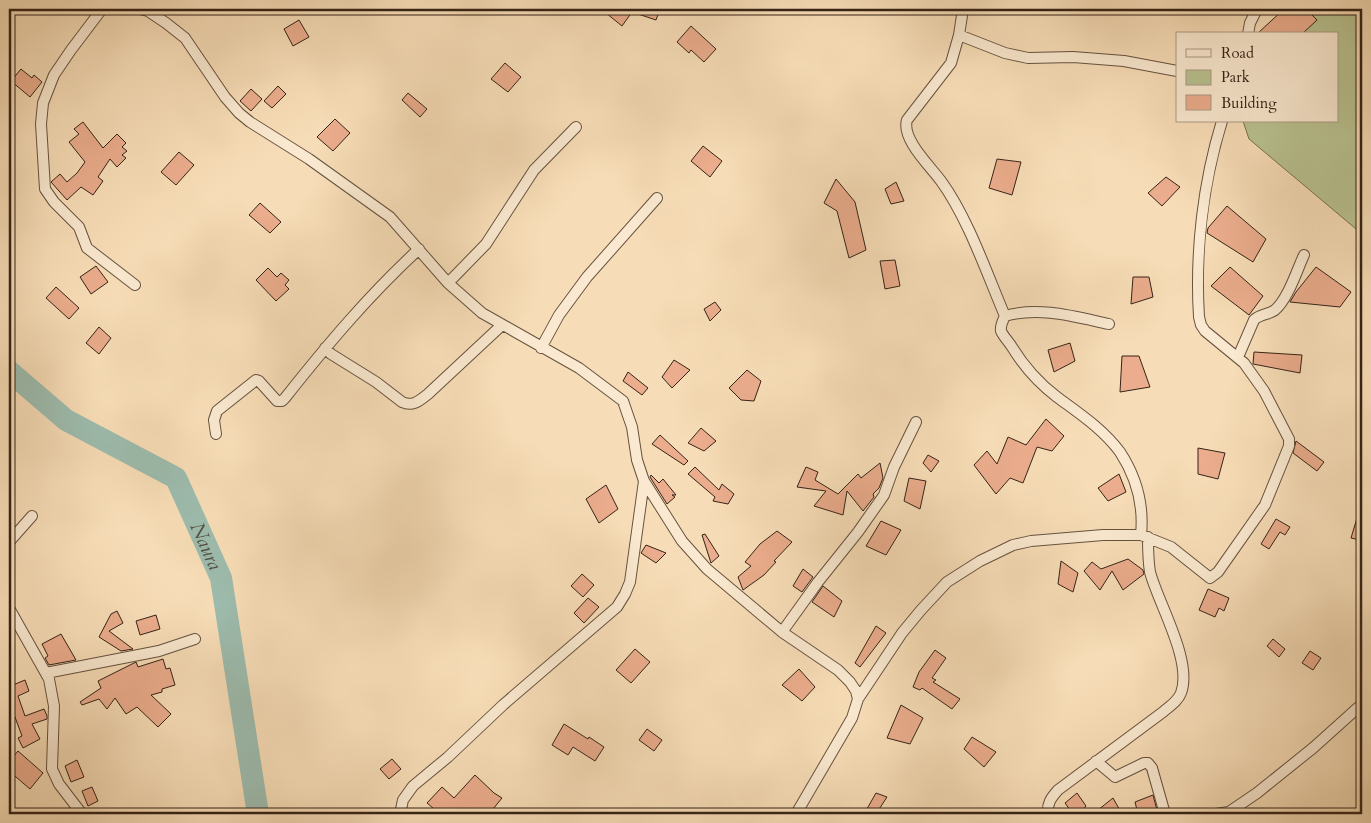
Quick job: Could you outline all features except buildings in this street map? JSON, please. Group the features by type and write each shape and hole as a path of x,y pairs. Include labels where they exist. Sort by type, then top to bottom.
{"street":[{"path":"102,9 54,75 43,103 41,124 45,188 54,202 79,227 87,248 134,285"},
{"path":"140,9 148,11 176,29 185,38 239,113 379,208 400,226 448,283 482,313 579,368 623,401 632,427 644,481 682,541 707,569 782,632 838,670 850,682 858,699"},
{"path":"963,9 954,54 946,71 912,113 905,126 911,142 943,183 961,213 1005,316 1001,330 1016,354 1045,386 1085,416 1104,434 1120,453 1132,473 1140,496 1150,573 1165,610 1183,671 1184,682 1177,700 1058,790 1051,797 1047,806 1048,814"},
{"path":"1248,32 1250,23 1257,9"},
{"path":"959,35 1005,53 1028,58 1073,57 1124,61 1176,71"},
{"path":"796,814 852,718 858,699 902,633 947,582 980,561 1013,545 1031,541 1117,534 1145,536 1171,547 1210,578 1218,572 1265,505 1289,446 1289,439 1264,391 1238,357 1205,331 1199,317 1198,275 1201,236 1208,182 1222,122"},
{"path":"448,283 486,244 534,170 576,127"},
{"path":"541,348 559,315 587,277 657,198"},
{"path":"216,434 214,420 217,411 253,382 259,380 273,397 278,401 282,401 384,280 419,248"},
{"path":"1238,357 1254,320 1258,316 1272,312 1279,306 1304,255"},
{"path":"1005,316 1015,313 1054,312 1109,324"},
{"path":"325,348 331,354 361,372 408,405 415,404 428,394 502,325"},
{"path":"782,632 884,495 894,466 916,422"},
{"path":"400,814 403,800 414,786 448,757 502,705 617,607 630,582 644,481"},
{"path":"9,542 32,516"},
{"path":"9,608 46,673 51,686 54,706 52,769 59,784 82,814"},
{"path":"46,673 159,651 195,639"},
{"path":"1216,814 1229,812 1257,793 1313,748 1362,704"},
{"path":"1096,761 1115,777 1144,763 1148,763 1152,768 1165,814"}],"green space":[{"path":"1318,9 1362,9 1362,234 1249,139 1243,122 1338,122 1338,32 1298,32"}],"waterway":[{"name":"Naura","path":"9,371 66,420 176,478 221,578 258,814"}]}
